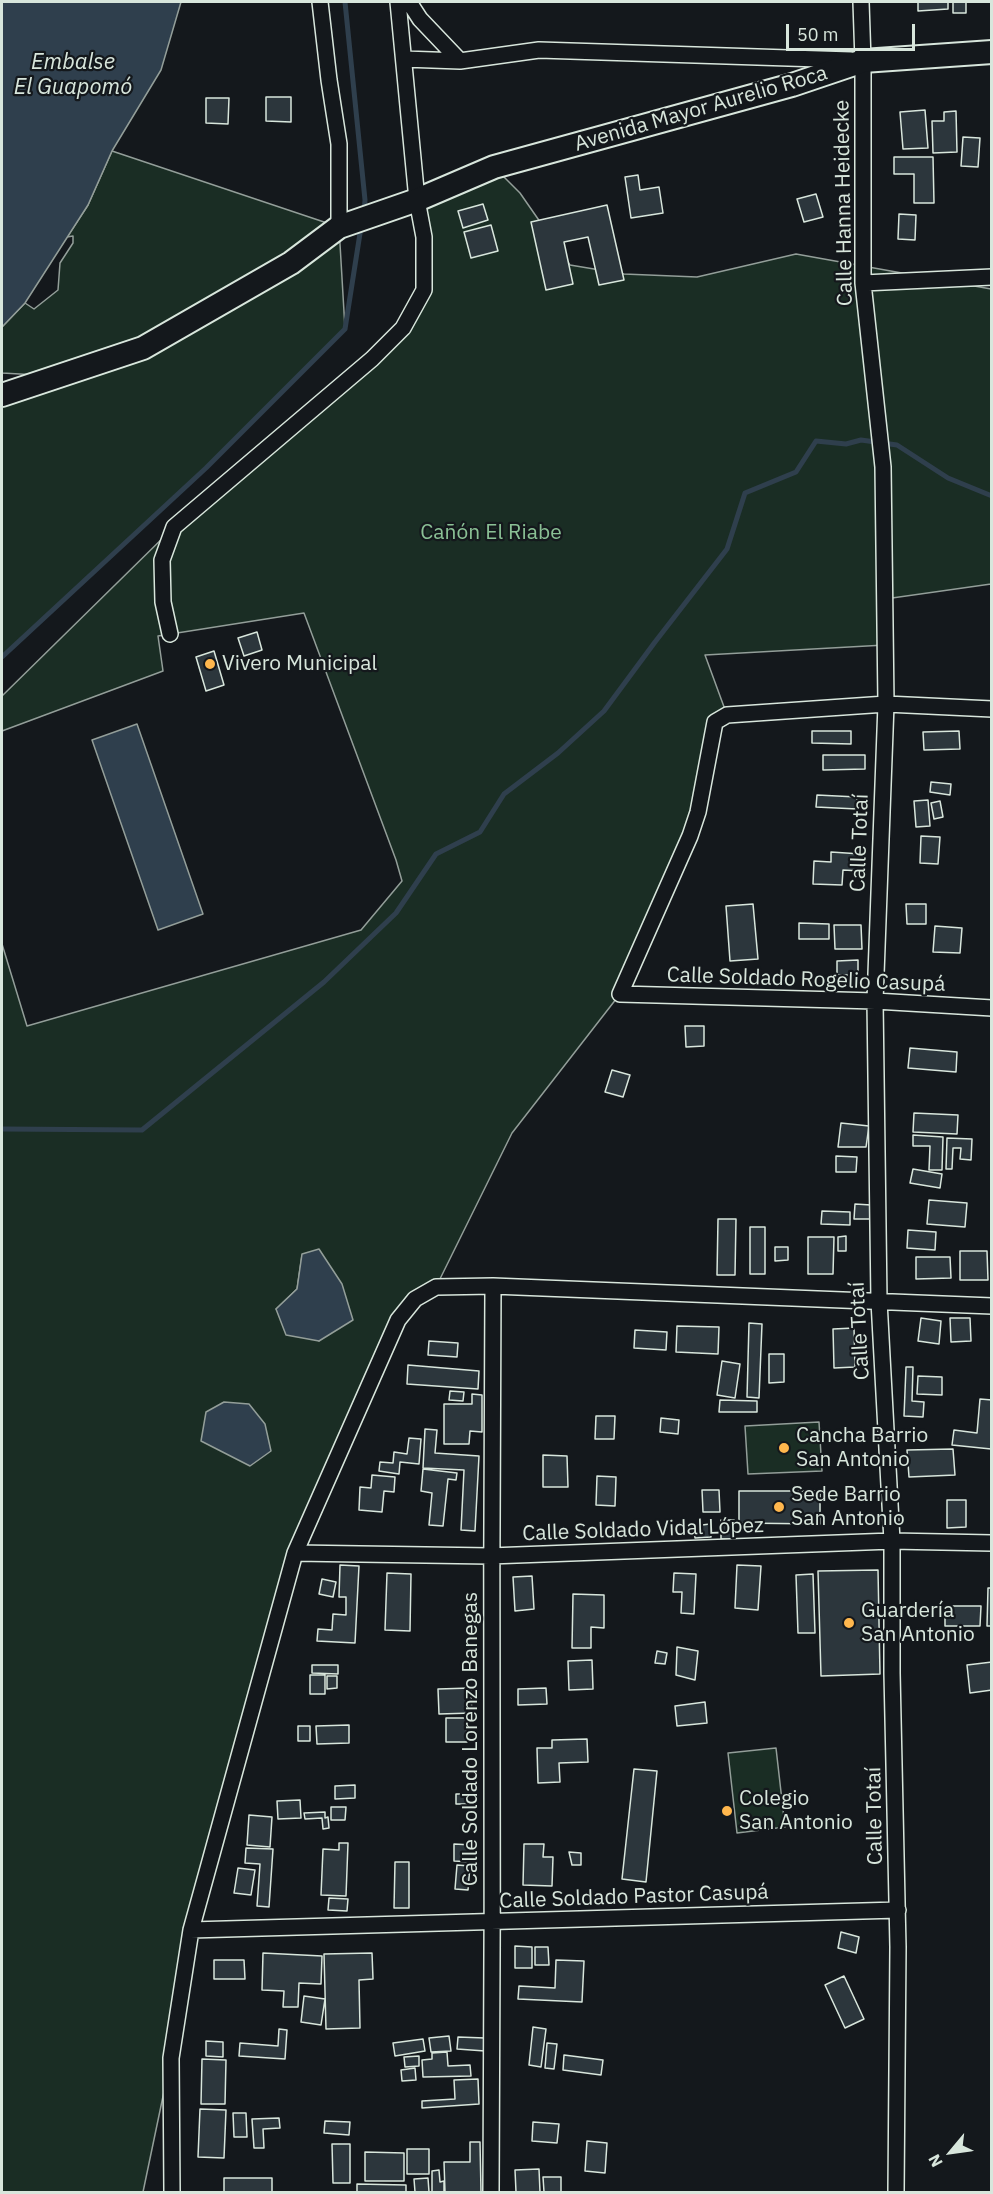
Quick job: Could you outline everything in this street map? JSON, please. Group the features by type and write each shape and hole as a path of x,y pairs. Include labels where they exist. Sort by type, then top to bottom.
{"main road":[{"name":"Avenida Mayor Aurelio Roca","path":"2,395 143,348 291,263 348,223 411,202 494,167 792,85 864,61 992,52"}],"street":[{"path":"320,2 328,80 339,144 348,223"},
{"path":"170,634 164,602 162,560 174,527 372,359 403,328 424,290 424,237 411,202 404,59 398,2"},
{"path":"409,2 420,20 460,61"},
{"name":"Calle Hanna Heidecke","path":"861,2 864,61 863,283 883,467"},
{"path":"404,59 460,61 539,50 864,61"},
{"path":"863,283 992,277"},
{"name":"Calle Totaí","path":"883,467 886,704 875,1001 879,1301 892,1541 892,1673 898,1910 896,2193"},
{"path":"886,704 992,709"},
{"name":"Calle Soldado Rogelio Casupá","path":"886,704 727,715 715,722 693,828 620,994 875,1001 992,1008"},
{"path":"172,2193 171,2058 191,1930 295,1553 398,1320 415,1299 436,1287 493,1286 992,1306"},
{"name":"Calle Soldado Lorenzo Banegas","path":"491,2193 493,1922 490,1556 493,1286"},
{"name":"Calle Soldado Vidal López","path":"295,1553 490,1556 892,1541 992,1543"},
{"name":"Calle Soldado Pastor Casupá","path":"191,1930 898,1910"}],"green space":[{"path":"112,151 339,227 345,329 206,468 2,657 2,395 55,376 2,373 2,327 25,303 34,309 58,290 60,263 73,243 73,236 67,237 88,205"},
{"name":"Cañón El Riabe","path":"494,167 520,193 570,265 624,274 697,277 796,254 991,289 991,584 885,599 885,645 705,655 727,715 715,722 698,812 620,994 512,1133 436,1287 415,1299 295,1553 191,1930 171,2058 143,2192 2,2192 2,944 27,1026 361,930 402,881 304,613 158,636 163,671 2,731 2,696 174,527 372,359 424,290 417,200","holes":["302,1255 319,1341 276,1309 297,1289"]},
{"name":"Cancha Barrio San Antonio","path":"819,1422 822,1471 748,1474 745,1426"},
{"path":"776,1748 785,1827 737,1833 728,1753"}],"water":[{"name":"Embalse El Guapomó","path":"2,2 181,2 161,70 112,151 88,205 25,303 2,327"},
{"path":"137,724 203,914 158,930 92,740"},
{"path":"319,1249 342,1284 353,1320 319,1341 286,1335 276,1309 297,1289 302,1254"},
{"path":"224,1402 249,1404 265,1424 271,1451 250,1466 201,1441 206,1412"}],"building":[{"path":"918,2 948,2 948,9 918,11"},
{"path":"953,2 966,2 966,13 953,13"},
{"path":"266,97 291,97 291,122 266,121"},
{"path":"206,98 229,98 228,124 206,123"},
{"path":"925,110 928,148 903,149 900,112"},
{"path":"956,111 957,152 933,153 932,121 944,121 944,112"},
{"path":"963,137 980,138 978,167 961,166"},
{"path":"894,157 933,157 934,203 914,203 914,174 894,174"},
{"path":"638,175 640,190 659,187 663,213 631,218 625,177"},
{"path":"816,194 823,217 804,222 797,199"},
{"path":"483,204 488,220 463,228 458,211"},
{"path":"607,205 624,280 599,285 588,237 564,242 573,284 546,290 531,222"},
{"path":"899,214 916,215 915,240 898,239"},
{"path":"491,225 498,251 471,258 464,232"},
{"path":"257,632 262,650 244,656 238,638"},
{"path":"214,651 224,685 206,691 196,657"},
{"path":"812,731 851,731 851,744 812,743"},
{"path":"959,731 960,749 924,750 923,732"},
{"path":"823,755 865,755 865,769 823,770"},
{"path":"931,782 951,784 950,795 930,792"},
{"path":"817,795 857,797 857,809 816,807"},
{"path":"928,800 930,826 916,827 914,801"},
{"path":"940,801 943,817 934,819 931,803"},
{"path":"921,836 940,837 938,864 920,863"},
{"path":"831,852 861,854 861,871 843,870 842,885 813,884 814,861 831,862"},
{"path":"753,904 758,959 730,961 726,906"},
{"path":"906,904 926,904 926,924 907,924"},
{"path":"799,923 829,924 829,939 799,939"},
{"path":"834,925 861,925 862,949 835,949"},
{"path":"935,926 962,928 960,953 933,952"},
{"path":"858,960 858,975 837,975 837,961"},
{"path":"685,1026 704,1026 704,1046 686,1047"},
{"path":"910,1048 957,1052 956,1072 908,1068"},
{"path":"612,1070 630,1075 623,1097 605,1092"},
{"path":"914,1113 958,1115 957,1134 913,1132"},
{"path":"841,1123 869,1126 866,1147 838,1147"},
{"path":"913,1135 943,1137 942,1170 929,1170 930,1146 913,1146"},
{"path":"947,1138 972,1139 971,1160 960,1159 961,1148 953,1148 952,1169 946,1169"},
{"path":"836,1156 857,1157 856,1172 836,1172"},
{"path":"913,1169 942,1174 940,1188 910,1183"},
{"path":"929,1200 967,1203 965,1227 927,1224"},
{"path":"855,1204 871,1205 871,1219 854,1219"},
{"path":"822,1211 850,1212 850,1225 821,1224"},
{"path":"718,1219 736,1219 735,1275 717,1275"},
{"path":"750,1227 765,1227 765,1274 750,1274"},
{"path":"908,1230 936,1232 935,1250 907,1248"},
{"path":"846,1236 846,1251 838,1251 838,1237"},
{"path":"808,1237 834,1237 833,1274 808,1274"},
{"path":"775,1247 788,1247 788,1260 775,1261"},
{"path":"960,1251 987,1251 988,1280 960,1280"},
{"path":"916,1257 950,1257 951,1278 916,1279"},
{"path":"921,1318 941,1321 939,1344 918,1341"},
{"path":"950,1318 970,1318 971,1341 951,1342"},
{"path":"749,1323 762,1324 759,1398 747,1397"},
{"path":"677,1326 719,1327 718,1354 676,1352"},
{"path":"854,1328 855,1367 834,1368 833,1329"},
{"path":"635,1330 667,1332 666,1350 634,1348"},
{"path":"429,1341 458,1343 457,1357 428,1355"},
{"path":"769,1354 784,1354 784,1382 769,1383"},
{"path":"722,1361 740,1364 735,1398 717,1395"},
{"path":"408,1365 479,1371 478,1389 407,1384"},
{"path":"906,1367 913,1367 912,1401 924,1402 923,1417 904,1416"},
{"path":"918,1376 942,1377 942,1395 917,1394"},
{"path":"450,1391 464,1392 463,1401 449,1400"},
{"path":"472,1394 482,1395 482,1432 470,1431 469,1444 444,1444 444,1404 472,1404"},
{"path":"980,1399 992,1400 991,1449 952,1445 954,1430 977,1433"},
{"path":"720,1400 757,1401 757,1412 719,1412"},
{"path":"596,1416 615,1416 614,1439 595,1439"},
{"path":"661,1418 679,1420 678,1434 660,1432"},
{"path":"425,1429 437,1430 435,1453 479,1456 475,1531 461,1530 464,1470 423,1468"},
{"path":"409,1438 421,1439 419,1464 400,1462 399,1474 379,1471 380,1462 393,1463 394,1452 407,1454"},
{"path":"953,1449 955,1475 909,1477 907,1450"},
{"path":"543,1455 567,1456 568,1487 543,1487"},
{"path":"423,1469 457,1473 456,1480 448,1479 443,1526 429,1525 432,1493 421,1491"},
{"path":"372,1475 395,1477 394,1492 384,1491 382,1512 359,1510 360,1487 371,1488"},
{"path":"597,1476 616,1477 615,1506 596,1505"},
{"path":"702,1490 719,1490 720,1512 703,1512"},
{"name":"Sede Barrio San Antonio","path":"739,1491 820,1491 820,1524 739,1523"},
{"path":"947,1500 966,1500 966,1527 947,1528"},
{"path":"721,1520 734,1520 734,1539 721,1539"},
{"path":"710,1524 711,1537 695,1538 694,1526"},
{"path":"340,1565 359,1566 355,1643 317,1641 318,1629 332,1630 333,1614 346,1615 346,1597 339,1597"},
{"path":"737,1565 761,1566 758,1610 735,1608"},
{"name":"Guardería San Antonio","path":"878,1570 880,1674 821,1676 818,1571"},
{"path":"387,1573 411,1574 410,1631 385,1630"},
{"path":"674,1573 696,1574 694,1614 681,1613 682,1592 673,1592"},
{"path":"813,1574 815,1633 798,1633 796,1575"},
{"path":"532,1576 534,1609 515,1611 513,1577"},
{"path":"322,1579 336,1582 333,1597 319,1594"},
{"path":"988,1588 992,1588 992,1626 987,1626"},
{"path":"573,1594 604,1595 604,1628 591,1627 591,1648 572,1648"},
{"path":"945,1606 981,1606 980,1626 945,1626"},
{"path":"677,1647 698,1651 695,1680 676,1675"},
{"path":"657,1651 667,1653 665,1664 655,1663"},
{"path":"592,1660 593,1689 569,1690 568,1661"},
{"path":"992,1662 992,1690 970,1693 967,1665"},
{"path":"312,1665 338,1665 338,1674 312,1673"},
{"path":"310,1675 325,1675 325,1694 310,1694"},
{"path":"327,1676 337,1676 337,1688 327,1689"},
{"path":"471,1688 472,1713 439,1714 438,1689"},
{"path":"546,1688 547,1704 518,1705 518,1689"},
{"path":"705,1702 707,1723 677,1726 675,1706"},
{"path":"446,1718 466,1718 467,1742 446,1742"},
{"path":"349,1725 349,1743 317,1744 316,1726"},
{"path":"298,1726 310,1726 310,1741 298,1741"},
{"path":"587,1739 588,1762 559,1763 560,1782 538,1783 537,1748 552,1748 552,1740"},
{"path":"634,1769 657,1771 646,1882 622,1879"},
{"path":"355,1785 355,1798 335,1799 335,1786"},
{"path":"456,1794 467,1794 467,1804 456,1804"},
{"path":"300,1800 301,1818 278,1819 277,1801"},
{"path":"331,1807 346,1807 345,1820 331,1820"},
{"path":"325,1812 329,1828 323,1829 322,1818 305,1819 304,1813"},
{"path":"249,1815 272,1817 270,1847 247,1845"},
{"path":"339,1843 348,1843 346,1896 321,1895 323,1849 339,1850"},
{"path":"454,1844 472,1845 473,1862 454,1861"},
{"path":"524,1844 544,1844 543,1857 553,1857 552,1886 523,1885"},
{"path":"246,1848 273,1849 269,1907 257,1906 260,1864 245,1863"},
{"path":"569,1852 581,1853 581,1865 572,1865"},
{"path":"395,1862 409,1862 409,1908 394,1908"},
{"path":"457,1865 470,1866 468,1890 455,1889"},
{"path":"238,1868 255,1870 251,1895 234,1893"},
{"path":"329,1898 348,1899 347,1911 328,1910"},
{"path":"841,1932 859,1937 856,1953 838,1948"},
{"path":"515,1946 532,1947 532,1968 515,1968"},
{"path":"535,1947 548,1947 549,1965 535,1965"},
{"path":"263,1953 322,1956 321,1984 299,1983 298,2007 283,2007 284,1991 262,1990"},
{"path":"372,1953 373,1979 359,1980 360,2028 326,2029 324,1954"},
{"path":"214,1960 244,1960 245,1979 214,1979"},
{"path":"556,1960 584,1961 582,2002 518,1999 519,1986 555,1988"},
{"path":"844,1976 864,2019 845,2028 825,1985"},
{"path":"304,1996 325,1999 321,2025 301,2022"},
{"path":"533,2027 546,2029 541,2067 529,2065"},
{"path":"279,2029 287,2030 285,2059 239,2056 240,2043 278,2046"},
{"path":"449,2036 451,2051 431,2052 429,2038"},
{"path":"458,2037 485,2038 485,2051 457,2049"},
{"path":"423,2039 425,2051 395,2056 393,2043"},
{"path":"206,2041 223,2042 223,2057 206,2056"},
{"path":"547,2043 557,2044 554,2069 545,2068"},
{"path":"447,2052 448,2066 470,2065 471,2076 423,2077 422,2060 432,2059 432,2053"},
{"path":"564,2055 603,2060 601,2075 563,2070"},
{"path":"419,2056 419,2066 405,2067 404,2057"},
{"path":"202,2059 226,2060 225,2104 201,2104"},
{"path":"415,2068 416,2080 402,2081 401,2070"},
{"path":"478,2079 479,2104 422,2108 422,2101 455,2099 454,2080"},
{"path":"200,2109 226,2110 224,2158 198,2157"},
{"path":"233,2113 246,2113 247,2137 234,2137"},
{"path":"279,2118 280,2128 263,2129 264,2148 254,2148 252,2119"},
{"path":"325,2121 350,2122 349,2135 324,2133"},
{"path":"533,2122 559,2124 557,2143 532,2141"},
{"path":"587,2141 607,2143 605,2173 585,2171"},
{"path":"470,2142 480,2142 481,2192 445,2192 444,2162 470,2162"},
{"path":"332,2144 350,2144 350,2183 333,2183"},
{"path":"407,2149 429,2149 429,2174 407,2174"},
{"path":"365,2152 404,2153 404,2181 365,2181"},
{"path":"539,2169 540,2192 516,2192 515,2170"},
{"path":"439,2170 440,2182 444,2181 444,2192 432,2192 432,2171"},
{"path":"543,2177 561,2177 561,2192 544,2192"},
{"path":"224,2178 272,2178 272,2192 224,2192"},
{"path":"428,2178 429,2192 415,2192 414,2179"},
{"path":"357,2184 406,2185 406,2192 357,2192"}],"waterway":[{"path":"345,2 365,200 364,212"},
{"path":"2,657 206,468 345,329 361,227"},
{"path":"2,1129 142,1130 324,982 396,913 436,854 480,832 504,794 558,753 604,711 727,549 745,493 796,472 816,441 846,444 861,440 897,445 948,478 992,496"}],"place":[{"name":"Vivero Municipal","path":"210,664"},
{"name":"Cancha Barrio San Antonio","path":"784,1448"},
{"name":"Sede Barrio San Antonio","path":"779,1507"},
{"name":"Guardería San Antonio","path":"849,1623"},
{"name":"Colegio San Antonio","path":"727,1811"}]}
